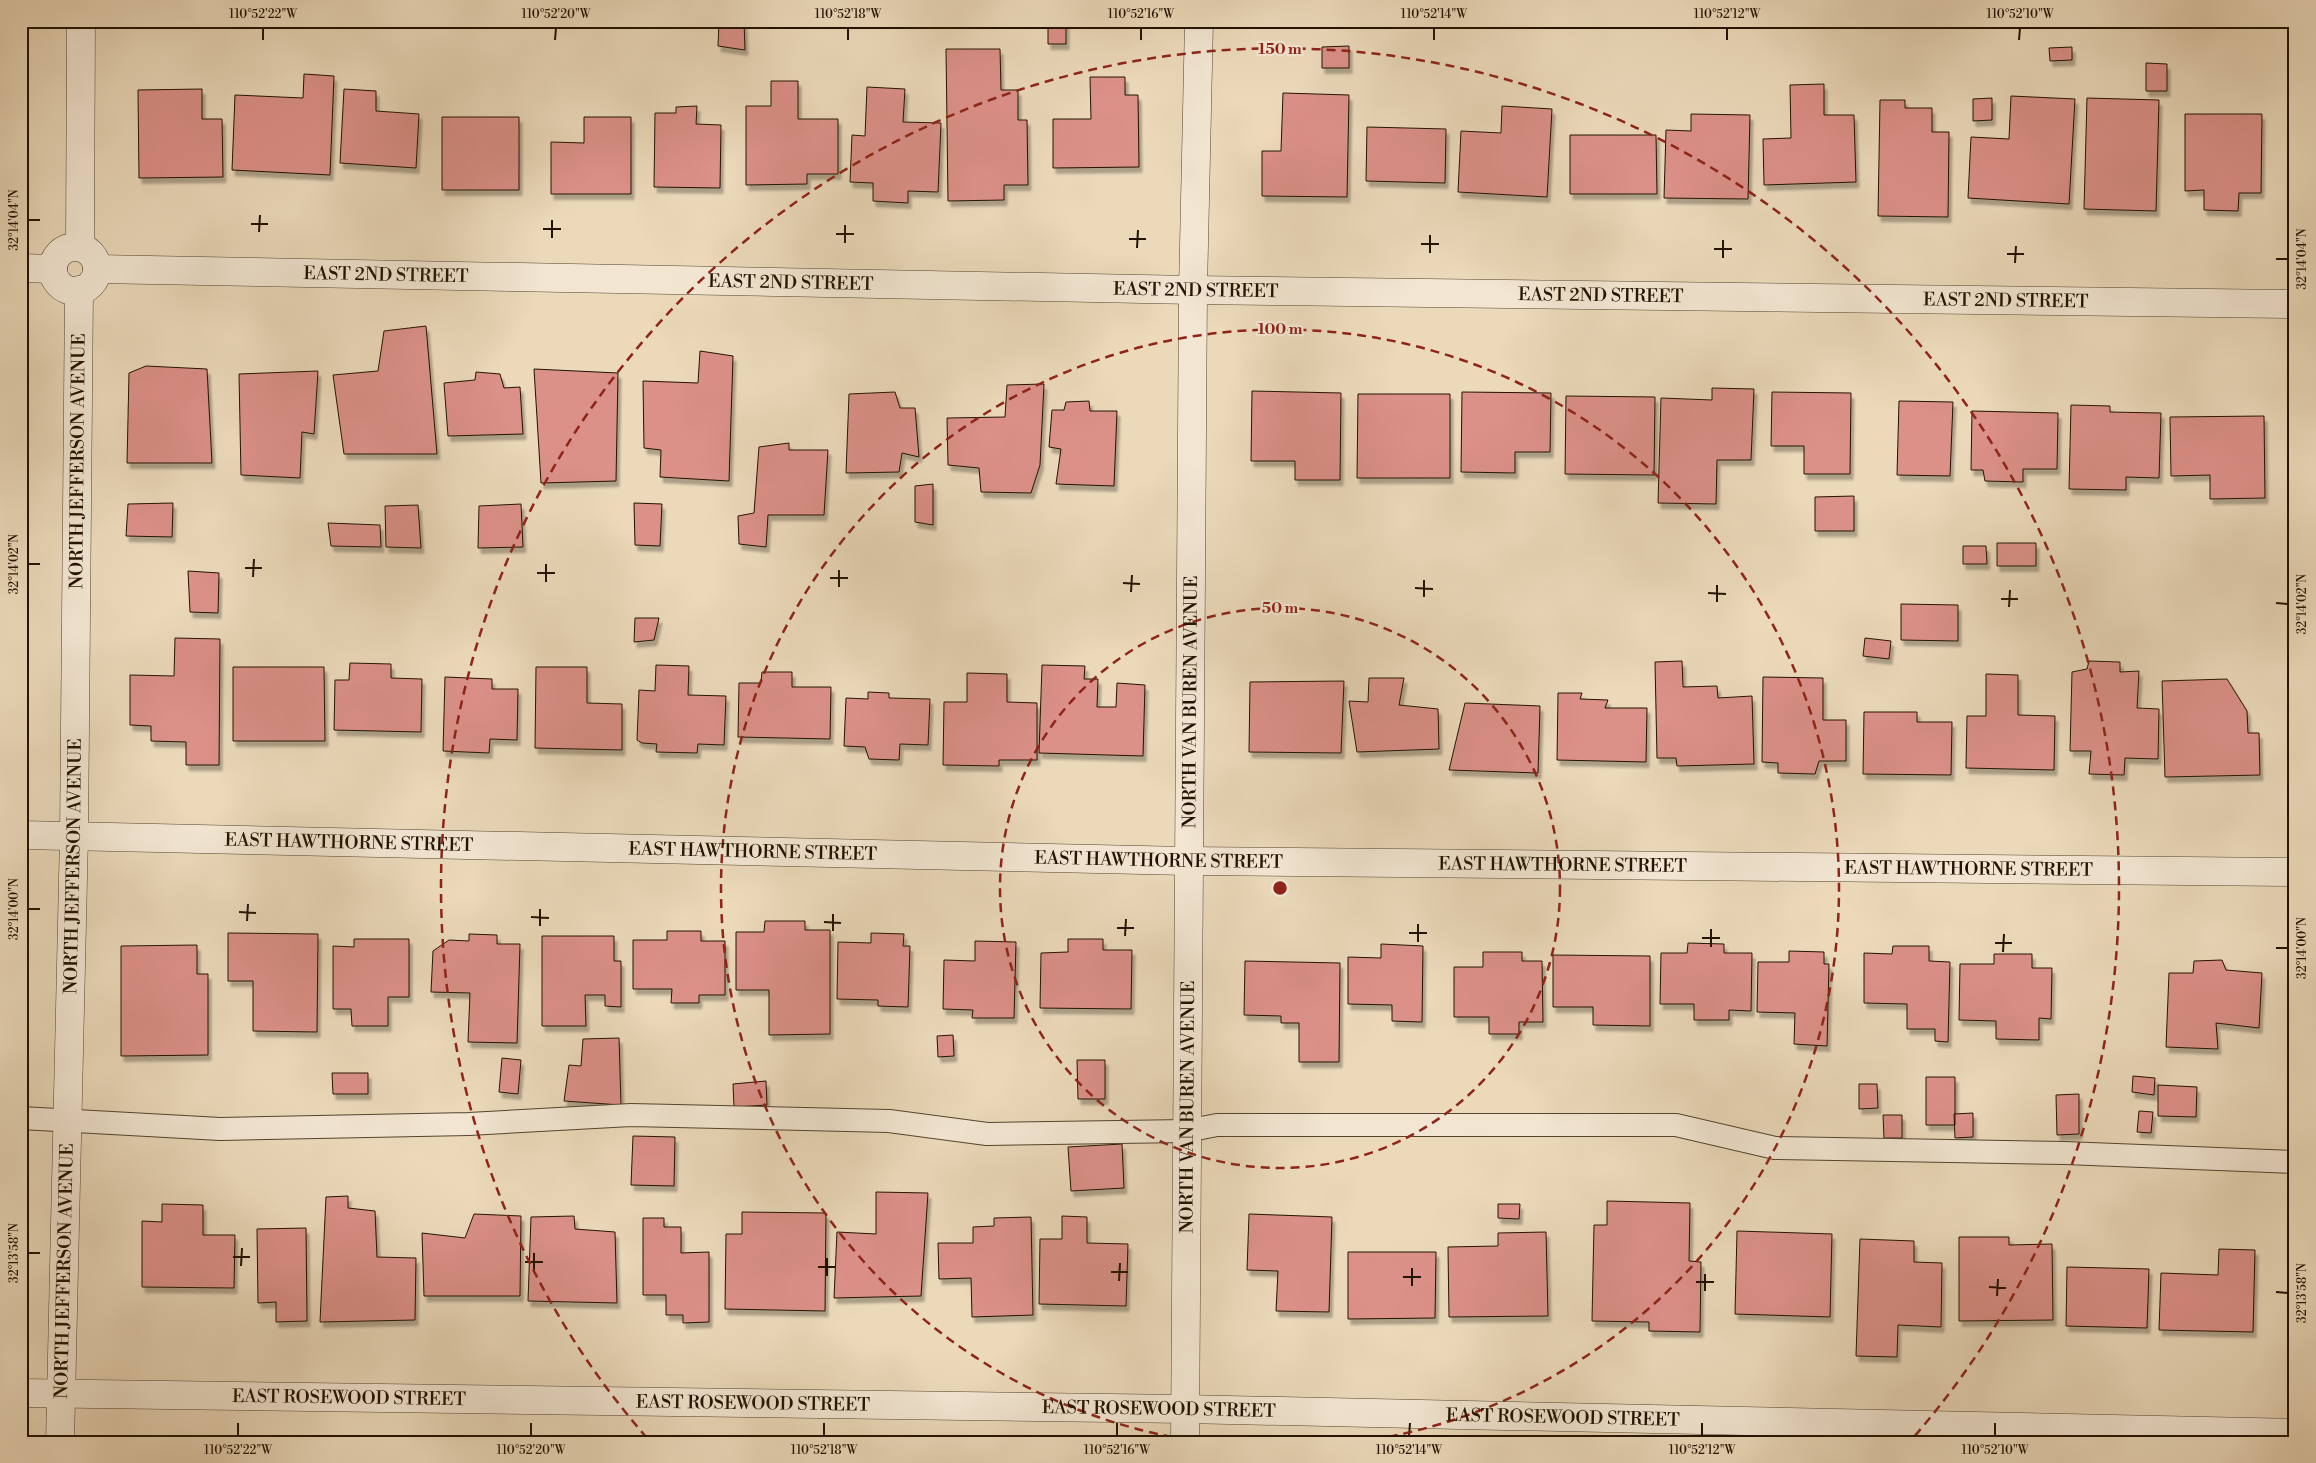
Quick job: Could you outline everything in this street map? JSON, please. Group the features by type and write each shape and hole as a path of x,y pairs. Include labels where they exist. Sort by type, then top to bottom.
{"street":[{"path":"80,248 82,21"},
{"name":"NORTH VAN BUREN AVENUE","path":"1184,1442 1187,861 1193,290 1200,21"},
{"path":"80,248 92,256 97,270 91,284 72,291 60,285 55,279 53,269 59,253 65,249 80,248"},
{"path":"21,268 53,269"},
{"name":"EAST 2ND STREET","path":"97,270 1193,290 2295,304"},
{"name":"NORTH JEFFERSON AVENUE","path":"60,1442 74,836 79,290"},
{"name":"EAST HAWTHORNE STREET","path":"21,835 1187,861 2295,872"},
{"name":"EAST ROSEWOOD STREET","path":"21,1393 1185,1409 2295,1432"}],"lane":[{"path":"21,1118 67,1119 220,1129 469,1124 630,1115 889,1121 987,1134 1186,1130 1217,1126 1676,1125 1775,1148 2065,1153 2295,1162"}],"building":[{"path":"719,21 744,21 745,50 718,46"},
{"path":"1048,21 1066,21 1066,44 1048,44"},
{"path":"1349,46 1349,68 1322,68 1322,47"},
{"path":"2072,47 2072,60 2050,61 2049,48"},
{"path":"946,49 1000,49 1001,90 1018,90 1018,120 1027,120 1028,185 1004,185 1004,200 948,201"},
{"path":"2146,63 2167,64 2167,91 2146,91"},
{"path":"304,74 334,76 330,175 232,170 235,95 303,98"},
{"path":"1090,77 1125,77 1125,95 1138,95 1139,167 1053,168 1053,119 1091,119"},
{"path":"771,81 798,81 798,119 838,119 838,174 807,174 807,184 746,185 746,106 771,106"},
{"path":"1824,84 1824,115 1854,115 1856,182 1764,185 1763,139 1791,138 1790,85"},
{"path":"867,87 905,89 903,122 941,123 938,192 908,191 908,203 873,201 873,183 850,182 852,135 865,136"},
{"path":"202,89 202,119 222,119 223,177 139,178 138,90"},
{"path":"344,89 376,91 376,111 419,114 416,168 340,163"},
{"path":"1283,93 1349,95 1347,197 1262,196 1262,151 1281,151"},
{"path":"2011,96 2075,99 2069,204 1968,198 1971,137 2009,139"},
{"path":"1992,98 1992,120 1973,121 1973,99"},
{"path":"2087,98 2159,100 2156,211 2084,209"},
{"path":"1880,100 1905,100 1905,108 1932,108 1932,132 1949,132 1948,217 1878,216"},
{"path":"697,106 696,124 721,125 720,188 654,187 655,113 676,113 676,107"},
{"path":"1502,106 1552,109 1547,197 1458,192 1461,131 1501,133"},
{"path":"1691,114 1750,115 1748,199 1664,198 1666,130 1691,131"},
{"path":"2185,114 2262,114 2261,193 2239,193 2238,211 2204,210 2204,190 2185,191"},
{"path":"442,117 519,117 519,190 442,190"},
{"path":"584,117 631,117 631,194 551,194 551,142 584,143"},
{"path":"1367,127 1446,129 1445,183 1366,181"},
{"path":"1570,135 1656,135 1657,194 1570,194"},
{"path":"426,326 437,454 344,454 333,375 378,371 384,331"},
{"path":"700,351 733,356 729,481 660,477 661,450 644,448 643,381 698,383"},
{"path":"146,366 207,369 212,463 127,463 129,373"},
{"path":"534,369 618,373 616,481 541,483"},
{"path":"318,371 314,434 302,432 300,478 241,475 239,374"},
{"path":"476,372 500,374 504,388 520,387 523,434 448,436 444,383 475,380"},
{"path":"1044,384 1040,465 1031,493 981,492 979,468 948,465 947,418 1005,417 1007,385"},
{"path":"1712,388 1754,389 1751,460 1717,460 1716,504 1658,503 1661,398 1712,400"},
{"path":"1252,391 1341,393 1340,480 1295,480 1295,461 1251,461"},
{"path":"895,392 900,408 915,408 919,457 902,453 899,472 846,473 849,394"},
{"path":"1462,392 1551,393 1550,452 1515,452 1515,473 1461,472"},
{"path":"1772,392 1851,393 1850,474 1804,474 1804,446 1771,446"},
{"path":"1358,394 1450,394 1450,478 1357,478"},
{"path":"1566,396 1655,397 1654,475 1565,474"},
{"path":"1089,401 1090,411 1117,411 1114,486 1056,484 1061,449 1049,447 1052,410 1064,410 1066,402"},
{"path":"1899,401 1953,402 1950,476 1897,475"},
{"path":"2071,405 2110,406 2110,412 2161,413 2159,478 2126,477 2126,490 2069,489"},
{"path":"1972,411 2058,413 2057,469 2023,469 2023,482 1985,481 1983,470 1971,470"},
{"path":"2264,416 2265,498 2210,499 2210,475 2171,476 2170,417"},
{"path":"789,443 789,450 828,450 824,515 768,515 766,547 739,544 738,516 754,513 759,447"},
{"path":"933,484 933,525 915,522 915,486"},
{"path":"1854,496 1854,531 1815,531 1815,497"},
{"path":"173,503 172,537 126,536 128,504"},
{"path":"634,503 662,504 660,546 635,545"},
{"path":"521,504 523,547 478,548 479,506"},
{"path":"418,505 421,548 386,547 385,506"},
{"path":"328,523 380,525 381,547 331,546"},
{"path":"1997,543 2036,543 2036,566 1997,566"},
{"path":"1963,546 1986,546 1987,564 1963,564"},
{"path":"188,571 219,573 218,613 190,612"},
{"path":"1901,604 1958,605 1958,641 1901,640"},
{"path":"635,618 659,618 654,640 634,642"},
{"path":"175,638 220,639 219,765 186,765 186,742 151,741 151,726 130,725 130,675 174,676"},
{"path":"1865,638 1891,641 1889,659 1863,656"},
{"path":"1682,661 1683,687 1717,686 1718,698 1752,696 1754,764 1677,766 1676,758 1657,758 1655,662"},
{"path":"2089,661 2120,662 2120,672 2139,671 2137,708 2159,709 2158,759 2125,758 2124,775 2089,774 2091,751 2070,751 2072,672 2087,669"},
{"path":"350,663 391,664 391,678 422,679 421,732 334,730 335,680 349,680"},
{"path":"656,665 689,666 688,695 726,696 724,745 698,744 697,753 656,752 657,744 642,743 637,740 639,690 655,691"},
{"path":"1042,665 1085,666 1084,679 1098,679 1097,707 1116,707 1117,683 1145,685 1143,756 1039,753"},
{"path":"233,667 324,667 325,741 233,741"},
{"path":"536,667 587,667 587,703 622,704 622,750 535,748"},
{"path":"762,672 792,672 792,687 831,687 830,739 738,737 739,683 761,683"},
{"path":"967,673 1007,674 1007,702 1037,703 1037,760 999,760 999,766 943,765 944,702 967,702"},
{"path":"1986,674 2018,675 2018,715 2055,716 2054,770 1966,768 1967,716 1986,716"},
{"path":"445,677 492,679 492,689 518,689 517,740 490,739 489,753 443,751"},
{"path":"1763,677 1823,678 1823,720 1846,720 1846,761 1819,761 1815,774 1778,773 1778,763 1762,762"},
{"path":"1369,678 1404,678 1399,705 1438,709 1439,749 1357,752 1349,701 1368,702"},
{"path":"2227,679 2247,711 2248,733 2259,733 2260,775 2165,777 2162,681"},
{"path":"1344,681 1341,753 1249,752 1250,682"},
{"path":"868,692 889,693 889,698 930,699 928,745 900,744 899,760 869,759 865,747 844,746 846,698 868,699"},
{"path":"1558,693 1582,693 1580,699 1608,700 1605,708 1647,708 1646,762 1557,760"},
{"path":"1465,703 1540,706 1538,773 1449,770"},
{"path":"1864,712 1917,712 1917,722 1952,722 1951,775 1863,774"},
{"path":"765,921 805,921 805,930 830,930 830,1034 769,1035 769,990 736,990 736,932 764,932"},
{"path":"667,931 701,931 701,941 725,941 725,995 699,995 699,1003 671,1003 672,989 633,989 633,940 667,940"},
{"path":"228,933 318,934 317,1032 253,1031 253,981 228,981"},
{"path":"871,933 904,934 903,946 910,946 908,1007 878,1006 878,1000 837,999 838,942 871,943"},
{"path":"469,934 497,935 497,944 520,944 517,1043 468,1042 470,993 431,992 433,951 449,940 469,941"},
{"path":"542,936 614,936 614,961 621,961 621,1007 605,1006 605,995 585,995 586,1026 542,1026"},
{"path":"354,939 409,939 409,997 388,997 388,1026 352,1026 351,1009 333,1009 333,946 354,947"},
{"path":"1068,939 1103,939 1103,950 1132,950 1131,1009 1040,1008 1041,953 1068,952"},
{"path":"975,941 1016,942 1014,1018 972,1018 973,1010 943,1009 944,960 975,961"},
{"path":"1688,943 1724,944 1724,953 1752,953 1751,1011 1729,1010 1729,1020 1694,1020 1694,1004 1660,1004 1661,953 1687,953"},
{"path":"1381,944 1423,946 1422,1022 1392,1021 1392,1005 1348,1004 1348,957 1381,958"},
{"path":"197,945 197,974 208,974 208,1055 121,1056 121,946"},
{"path":"1893,946 1929,946 1929,961 1950,962 1948,1042 1935,1041 1935,1029 1907,1029 1907,1004 1864,1003 1864,953 1892,954"},
{"path":"1789,951 1824,952 1824,964 1829,964 1827,1046 1794,1044 1795,1013 1757,1012 1758,962 1789,962"},
{"path":"1483,952 1522,952 1522,961 1542,961 1543,1022 1519,1022 1519,1034 1489,1034 1489,1017 1454,1017 1454,967 1483,967"},
{"path":"1994,954 2032,954 2032,968 2052,968 2051,1019 2039,1018 2039,1040 1996,1039 1996,1021 1959,1020 1960,964 1994,964"},
{"path":"1553,955 1650,956 1650,1026 1593,1025 1593,1007 1553,1007"},
{"path":"2222,960 2226,970 2262,973 2259,1028 2216,1023 2218,1049 2166,1047 2169,973 2193,973 2194,961"},
{"path":"1245,961 1340,963 1339,1062 1299,1062 1299,1023 1281,1023 1281,1016 1244,1015"},
{"path":"953,1035 954,1056 938,1057 937,1036"},
{"path":"619,1038 621,1105 564,1101 569,1065 581,1066 583,1039"},
{"path":"502,1058 521,1060 518,1094 499,1092"},
{"path":"1077,1060 1105,1060 1105,1099 1078,1099"},
{"path":"332,1073 368,1073 368,1094 333,1094"},
{"path":"2133,1076 2155,1078 2154,1095 2132,1092"},
{"path":"1926,1077 1955,1077 1955,1125 1926,1125"},
{"path":"766,1081 767,1105 734,1107 733,1084"},
{"path":"1859,1084 1877,1084 1878,1108 1859,1109"},
{"path":"2158,1085 2197,1087 2196,1117 2158,1116"},
{"path":"2079,1094 2079,1134 2057,1135 2056,1095"},
{"path":"2139,1111 2153,1112 2151,1133 2137,1132"},
{"path":"1973,1113 1973,1137 1955,1138 1954,1114"},
{"path":"1883,1115 1902,1115 1902,1138 1884,1138"},
{"path":"633,1136 675,1137 674,1186 631,1185"},
{"path":"1122,1144 1124,1188 1071,1191 1068,1147"},
{"path":"876,1192 928,1193 921,1296 834,1298 837,1232 876,1234"},
{"path":"348,1196 348,1208 375,1211 377,1257 416,1258 415,1320 320,1322 326,1197"},
{"path":"1607,1201 1690,1203 1689,1261 1701,1262 1700,1332 1649,1331 1649,1322 1592,1321 1594,1225 1607,1225"},
{"path":"162,1204 203,1205 203,1235 235,1235 234,1288 142,1287 142,1221 162,1222"},
{"path":"1498,1204 1520,1204 1519,1219 1498,1218"},
{"path":"742,1212 826,1213 825,1311 725,1309 726,1234 742,1234"},
{"path":"474,1214 521,1216 520,1296 424,1296 422,1233 465,1238"},
{"path":"1249,1214 1332,1217 1329,1312 1276,1311 1278,1271 1247,1270"},
{"path":"574,1216 575,1229 615,1232 617,1303 528,1301 531,1217"},
{"path":"1062,1216 1087,1217 1087,1243 1128,1244 1126,1306 1039,1304 1040,1239 1062,1239"},
{"path":"1031,1217 1033,1315 972,1317 971,1278 939,1279 938,1243 973,1243 973,1227 994,1226 994,1218"},
{"path":"643,1218 664,1218 664,1227 681,1227 681,1253 709,1252 709,1322 683,1323 683,1315 666,1315 666,1295 643,1295"},
{"path":"306,1228 307,1321 276,1322 276,1302 258,1303 257,1229"},
{"path":"1737,1231 1832,1234 1830,1317 1735,1314"},
{"path":"1546,1232 1548,1316 1449,1317 1448,1247 1498,1246 1498,1233"},
{"path":"1959,1237 2009,1237 2009,1245 2052,1244 2053,1320 1959,1321"},
{"path":"1860,1239 1914,1241 1914,1262 1942,1263 1941,1327 1898,1325 1897,1357 1856,1356"},
{"path":"2219,1249 2255,1250 2253,1332 2159,1330 2161,1273 2218,1275"},
{"path":"1348,1252 1436,1252 1435,1318 1348,1319"},
{"path":"2067,1267 2149,1269 2147,1328 2066,1326"}]}
